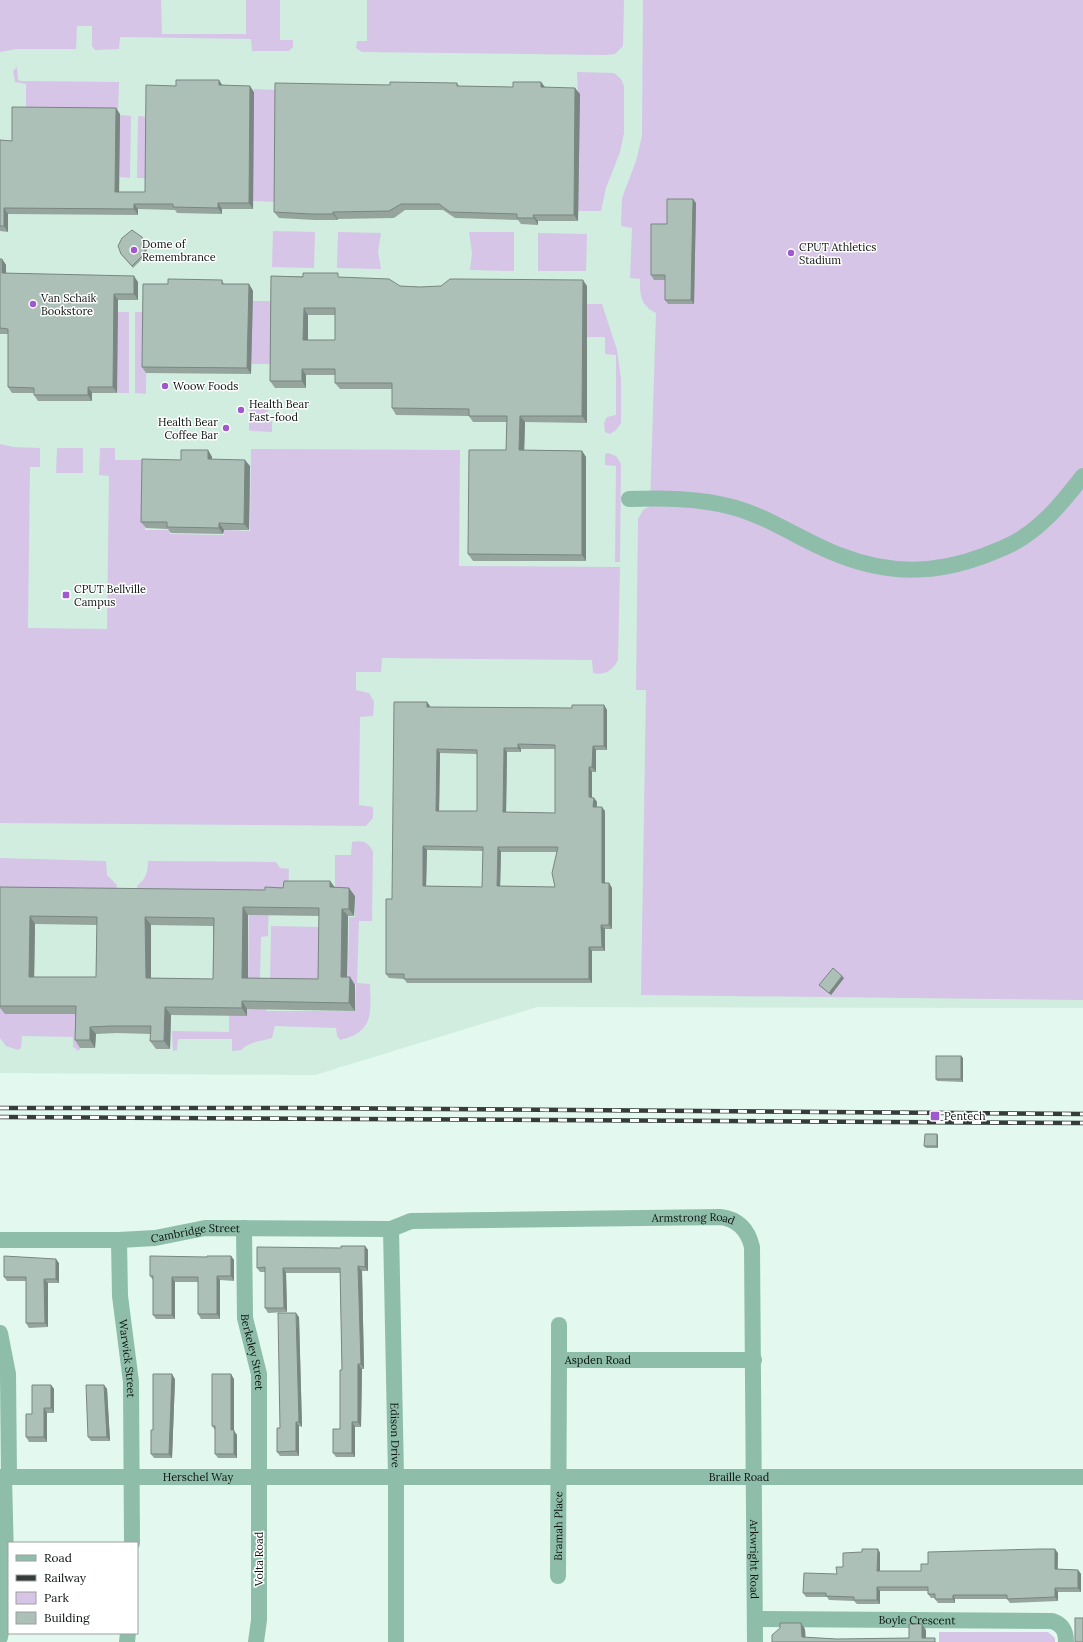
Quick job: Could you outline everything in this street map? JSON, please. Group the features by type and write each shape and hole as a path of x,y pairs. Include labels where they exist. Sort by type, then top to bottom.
{"street":[{"path":"629,499 693,500 731,507 774,523 822,548 866,565 895,570 916,570 931,569 973,560 1021,539 1048,518 1083,476"},
{"name":"Armstrong Road","path":"391,1229 411,1221 714,1217 733,1220 748,1234 752,1247 754,1360 753,1476"},
{"name":"Cambridge Street","path":"0,1240 119,1240 154,1238 205,1228 391,1229"},
{"name":"Berkeley Street","path":"244,1228 245,1318 259,1374 259,1476"},
{"name":"Edison Drive","path":"391,1229 396,1476 396,1642"},
{"name":"Warwick Street","path":"119,1240 120,1296 131,1382 132,1542"},
{"path":"559,1326 559,1360"},
{"path":"0,1333 8,1374 4,1477 7,1598 0,1637"},
{"name":"Aspden Road","path":"558,1476 560,1463 559,1360 754,1360"},
{"name":"Volta Road","path":"256,1642 259,1620 259,1476"},
{"name":"Herschel Way","path":"4,1477 396,1476"},
{"name":"Braille Road","path":"396,1476 1083,1477"},
{"name":"Bramah Place","path":"558,1476 558,1576"},
{"name":"Arkwright Road","path":"753,1476 755,1642"},
{"name":"Boyle Crescent","path":"755,1619 1052,1621 1059,1623 1064,1629 1066,1642"}],"shaded area":[{"path":"0,0 1083,0 1083,1008 537,1007 315,1075 0,1073"}],"green space":[{"path":"0,0 161,0 162,34 246,34 246,0 280,0 280,40 293,40 293,47 289,51 252,51 251,39 120,37 119,49 95,50 92,46 92,26 77,26 76,49 17,49 0,52"},
{"path":"367,0 624,0 623,46 615,54 605,55 362,52 356,48 357,41 367,41"},
{"path":"643,0 1083,0 1083,1000 641,995 646,690 636,690 638,519 643,510 650,506 656,313 647,307 642,299 640,279 630,278 632,228 621,226 622,198 636,161 642,136"},
{"path":"17,67 18,79 20,81 119,82 118,114 26,109 26,84 15,82 13,71"},
{"path":"577,72 614,73 621,79 624,86 624,133 620,152 606,188 601,211 578,211 580,94 578,94"},
{"path":"254,89 279,90 279,202 253,201"},
{"path":"120,115 131,116 130,178 120,177"},
{"path":"138,116 150,117 149,178 137,178"},
{"path":"273,231 315,232 314,268 272,267"},
{"path":"338,232 381,233 378,252 381,269 337,268"},
{"path":"469,232 514,232 514,271 470,270 472,253"},
{"path":"538,233 587,234 586,271 538,271"},
{"path":"252,301 275,301 275,364 252,364"},
{"path":"587,304 602,304 617,350 621,378 621,423 616,430 610,434 605,432 604,423 607,417 616,415 616,355 605,354 605,337 587,337"},
{"path":"118,312 129,312 129,393 117,393"},
{"path":"135,312 147,312 146,394 135,393"},
{"path":"254,406 268,407 269,419 272,422 272,432 249,430 249,408"},
{"path":"0,444 13,447 40,448 40,467 30,467 28,628 107,629 109,476 99,475 100,448 115,448 115,460 145,460 145,530 170,530 170,534 224,535 224,530 250,531 251,449 460,450 459,566 620,567 618,660 614,667 601,674 593,673 592,660 382,658 381,672 356,672 356,690 369,693 374,702 373,716 360,717 359,805 373,807 373,818 366,826 0,823"},
{"path":"57,448 83,448 83,473 56,473"},
{"path":"608,453 616,456 621,464 620,562 615,562 616,466 605,465 605,454"},
{"path":"352,842 365,842 373,852 372,921 359,921 357,983 370,984 371,1004 368,1020 365,1026 359,1032 340,1040 337,1036 336,1028 275,1026 272,1038 251,1043 241,1050 232,1051 232,1039 178,1039 177,1050 173,1051 172,1031 229,1032 229,1015 248,987 249,898 137,896 137,886 143,881 146,875 148,861 276,862 280,868 289,869 288,894 269,894 268,936 261,937 260,979 266,979 266,1011 355,1011 356,984 348,984 349,917 355,917 355,895 337,894 335,888 335,855 351,855"},
{"path":"0,858 106,861 107,875 117,885 116,895 6,894 5,1014 102,1014 102,1034 81,1032 79,1051 73,1047 73,1037 22,1036 21,1048 18,1050 6,1046 0,1038"},
{"path":"271,926 322,927 321,985 270,984"},
{"path":"939,1632 1048,1632 1055,1638 1055,1642 939,1642"}],"building":[{"path":"176,80 219,80 219,85 250,86 249,203 218,203 218,208 173,207 173,204 134,204 134,209 4,208 4,226 0,226 0,140 12,141 12,107 116,108 115,192 145,192 146,85 176,86"},
{"path":"390,82 457,83 457,86 513,87 513,82 541,82 541,87 575,88 574,215 533,215 534,218 517,218 517,214 450,212 439,204 401,204 389,211 333,212 333,214 274,212 275,83 390,85"},
{"path":"667,199 693,199 691,300 665,300 665,275 651,275 651,224 667,224"},
{"name":"Dome of Remembrance","path":"132,230 142,237 146,246 144,254 132,266 121,254 118,246 122,238"},
{"path":"0,259 2,259 2,273 134,276 134,294 114,294 113,387 88,387 88,395 34,395 34,388 8,387 8,329 0,328"},
{"path":"303,273 338,273 338,277 389,279 400,286 420,287 441,286 450,279 583,280 582,416 520,416 519,450 582,451 582,555 468,554 469,450 506,450 507,416 469,416 469,409 392,408 392,383 335,383 335,369 302,369 302,381 270,381 271,276 303,277","holes":["304,308 335,308 335,340 303,340"]},
{"path":"168,279 222,280 222,284 249,284 247,368 142,367 143,284 168,284"},
{"path":"181,450 208,450 208,459 245,460 244,524 219,523 219,528 167,527 167,522 141,522 142,459 181,460"},
{"path":"394,702 427,702 427,707 572,708 572,705 604,705 604,746 593,746 592,767 589,767 589,797 594,798 593,807 602,807 602,883 609,883 609,925 601,925 602,947 589,947 589,979 404,979 404,974 386,974 386,899 392,899","holes":["518,744 555,745 555,813 503,812 504,748 518,748","437,749 477,750 477,811 436,811","423,846 483,847 482,887 423,886","498,847 558,847 552,873 555,887 497,886"]},
{"path":"284,881 330,881 330,887 349,888 349,909 342,909 341,977 350,977 349,1003 242,1001 242,1008 165,1007 164,1041 150,1041 151,1026 90,1027 90,1040 75,1040 76,1006 0,1006 0,887 265,890 265,887 283,888","holes":["243,907 319,908 318,979 242,978","30,916 97,917 96,977 29,977","145,917 214,918 213,979 146,978"]},
{"path":"833,968 842,976 829,993 819,985"},
{"path":"936,1056 961,1056 961,1079 936,1079"},
{"path":"925,1134 937,1134 937,1146 924,1146"},
{"path":"341,1246 365,1246 365,1267 358,1266 361,1364 358,1364 358,1422 352,1422 352,1453 333,1453 333,1429 340,1429 340,1370 342,1370 340,1268 283,1268 284,1308 265,1308 265,1267 257,1268 257,1247 341,1248"},
{"path":"4,1256 56,1259 56,1279 44,1279 45,1323 26,1323 26,1277 4,1277"},
{"path":"150,1256 231,1256 231,1276 217,1276 217,1314 198,1314 198,1277 172,1277 172,1315 153,1315 153,1276 150,1276"},
{"path":"278,1313 296,1313 299,1422 296,1422 296,1451 277,1452 277,1428 280,1428"},
{"path":"153,1374 172,1374 169,1454 151,1454 151,1430 153,1430"},
{"path":"212,1374 231,1374 231,1430 234,1430 234,1454 215,1454 215,1426 212,1426"},
{"path":"32,1385 51,1385 51,1408 44,1408 44,1437 26,1437 26,1414 32,1414"},
{"path":"86,1385 104,1385 107,1437 88,1437"},
{"path":"862,1549 878,1549 877,1571 921,1571 921,1564 928,1564 928,1552 1055,1549 1055,1569 1078,1570 1078,1588 1055,1588 1055,1597 1007,1599 1007,1595 953,1595 953,1599 935,1599 935,1594 928,1594 928,1587 877,1587 877,1600 854,1600 854,1597 826,1596 826,1593 803,1593 804,1573 837,1574 836,1567 843,1567 843,1553 862,1552"},
{"path":"1075,1618 1083,1618 1083,1642 1075,1642"},
{"path":"780,1623 801,1623 802,1637 837,1639 909,1638 909,1624 922,1624 922,1638 935,1638 935,1642 772,1642 772,1635 780,1628"}],"railway":[{"path":"0,1108 304,1108 1083,1114"},
{"path":"0,1117 1083,1123"}],"place":[{"name":"Dome of Remembrance","path":"134,250"},
{"name":"CPUT Athletics Stadium","path":"791,253"},
{"name":"Van Schaik Bookstore","path":"33,304"},
{"name":"Woow Foods","path":"165,386"},
{"name":"Health Bear Fast-food","path":"241,410"},
{"name":"Health Bear Coffee Bar","path":"226,428"},
{"name":"CPUT Bellville Campus","path":"66,595"},
{"name":"Pentech","path":"935,1116"}]}
